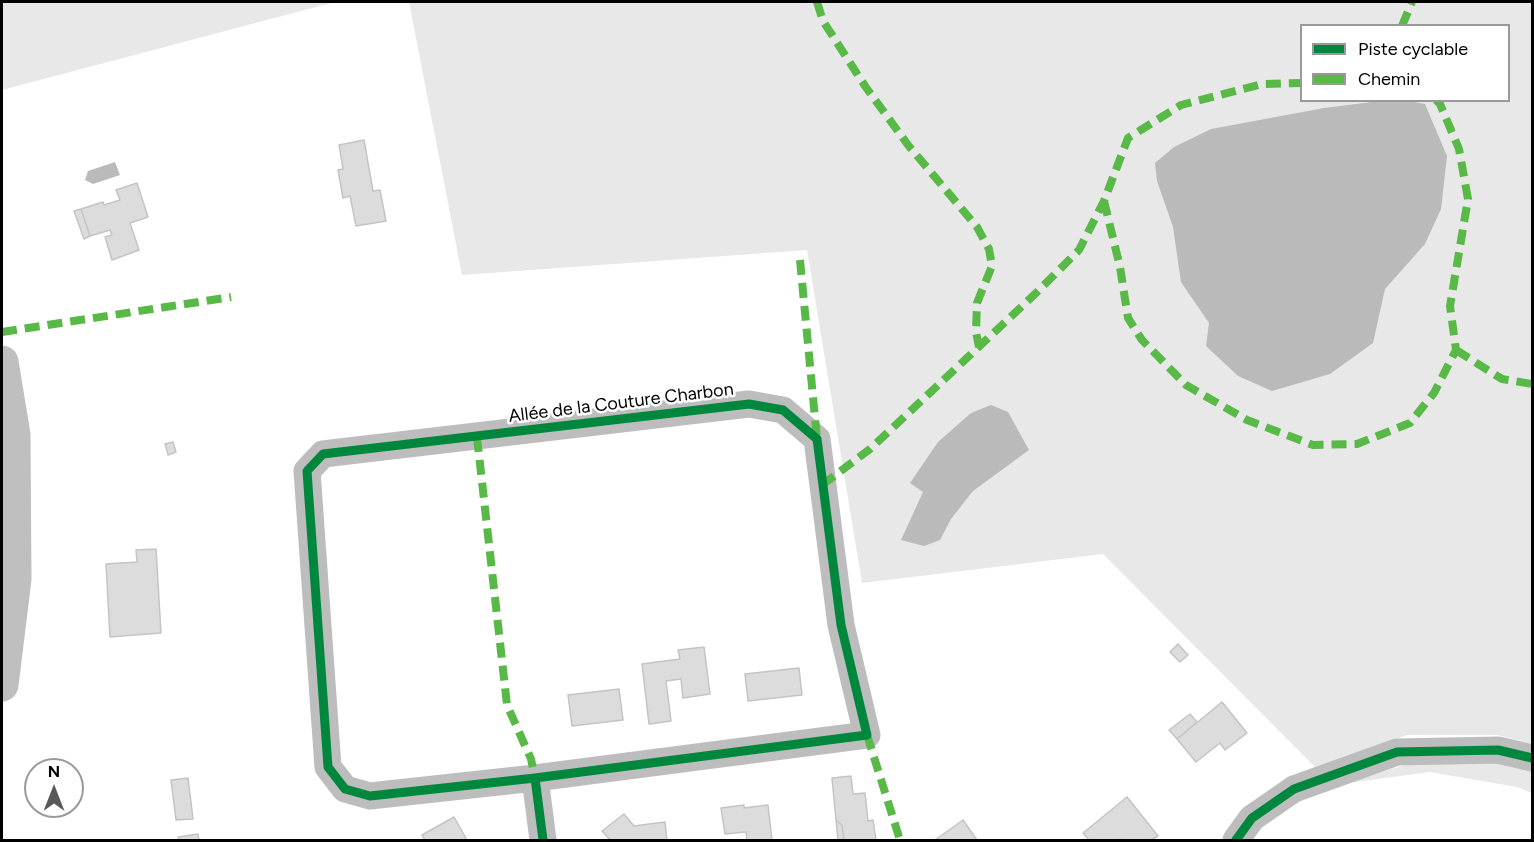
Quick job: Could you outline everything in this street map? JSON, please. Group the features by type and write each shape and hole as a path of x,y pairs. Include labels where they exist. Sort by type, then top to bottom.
{"main road":[{"path":"2,362 14,435 15,579 2,685"}],"street":[{"name":"Allée de la Couture Charbon","path":"749,404 783,410 817,439 841,625 867,735 535,778 370,796 345,789 328,767 307,471 323,454 749,404"},
{"path":"1236,840 1252,818 1294,789 1397,752 1498,750 1533,758"},
{"path":"535,778 543,840"}],"shaded area":[{"path":"2,2 335,2 2,90"},
{"path":"409,2 1532,2 1532,744 1497,735 1407,735 1317,769 1103,554 862,583 807,250 462,275"},
{"path":"1372,102 1425,104 1447,156 1441,209 1425,244 1385,289 1373,343 1330,374 1272,391 1238,376 1206,346 1209,323 1181,282 1173,227 1157,181 1155,163 1174,147 1211,129 1324,108"},
{"path":"115,162 120,175 93,184 85,180 88,171"},
{"path":"991,405 1008,412 1029,450 973,491 951,519 940,540 924,546 901,540 923,492 910,483 938,442 971,413"},
{"path":"1424,760 1503,762 1532,771 1532,793 1517,787 1430,772 1333,785"}],"building":[{"path":"364,140 373,191 380,190 386,221 356,226 350,196 343,198 338,170 343,169 339,145"},
{"path":"137,183 148,217 130,223 139,250 112,260 105,237 112,235 110,230 90,236 81,209 103,202 104,205 120,200 116,190"},
{"path":"81,209 90,236 84,239 74,211"},
{"path":"173,442 176,452 168,455 165,444"},
{"path":"156,549 161,633 110,637 106,564 137,562 136,550"},
{"path":"1178,644 1188,655 1180,662 1170,652"},
{"path":"704,647 710,694 683,698 681,679 666,681 671,721 649,724 642,664 680,659 678,650"},
{"path":"799,668 802,695 748,701 745,674"},
{"path":"619,689 623,720 572,726 568,695"},
{"path":"1222,702 1247,733 1225,750 1220,743 1196,762 1177,739"},
{"path":"1190,714 1197,722 1177,739 1169,730"},
{"path":"851,776 853,794 865,793 868,821 873,820 876,840 844,840 842,825 836,820 832,778"},
{"path":"188,778 193,819 176,820 171,780"},
{"path":"1127,797 1158,836 1151,840 1089,840 1083,833"},
{"path":"744,805 744,808 768,805 772,840 747,840 746,832 725,834 721,808"},
{"path":"624,814 634,826 665,822 667,840 610,840 602,831"},
{"path":"454,817 467,840 425,840 422,835"},
{"path":"836,820 842,825 844,840 838,840"},
{"path":"963,820 977,840 935,840"},
{"path":"198,834 199,840 179,840 178,837"}],"marked path":[{"path":"817,2 823,21 865,86 908,145 977,227 989,249 992,266 977,303 976,332 979,347"},
{"path":"1403,24 1412,2"},
{"path":"822,485 870,449 1079,250 1104,201 1128,138 1181,105 1262,84 1300,83"},
{"path":"1104,201 1120,267 1128,318 1142,340 1186,385 1247,420 1313,445 1357,444 1410,423 1434,393 1456,350 1450,306 1468,199 1459,149 1438,102"},
{"path":"800,260 817,439"},
{"path":"2,332 231,297"},
{"path":"1456,350 1502,379 1532,384"},
{"path":"477,437 507,705 531,759 535,778"},
{"path":"867,735 900,840"}],"cycle path":[{"path":"535,778 370,796 345,789 328,767 307,471 323,454 749,404 783,410 817,439 841,625 867,735 535,778 543,840"},
{"path":"1236,840 1252,818 1294,789 1397,752 1498,750 1532,758"}]}
